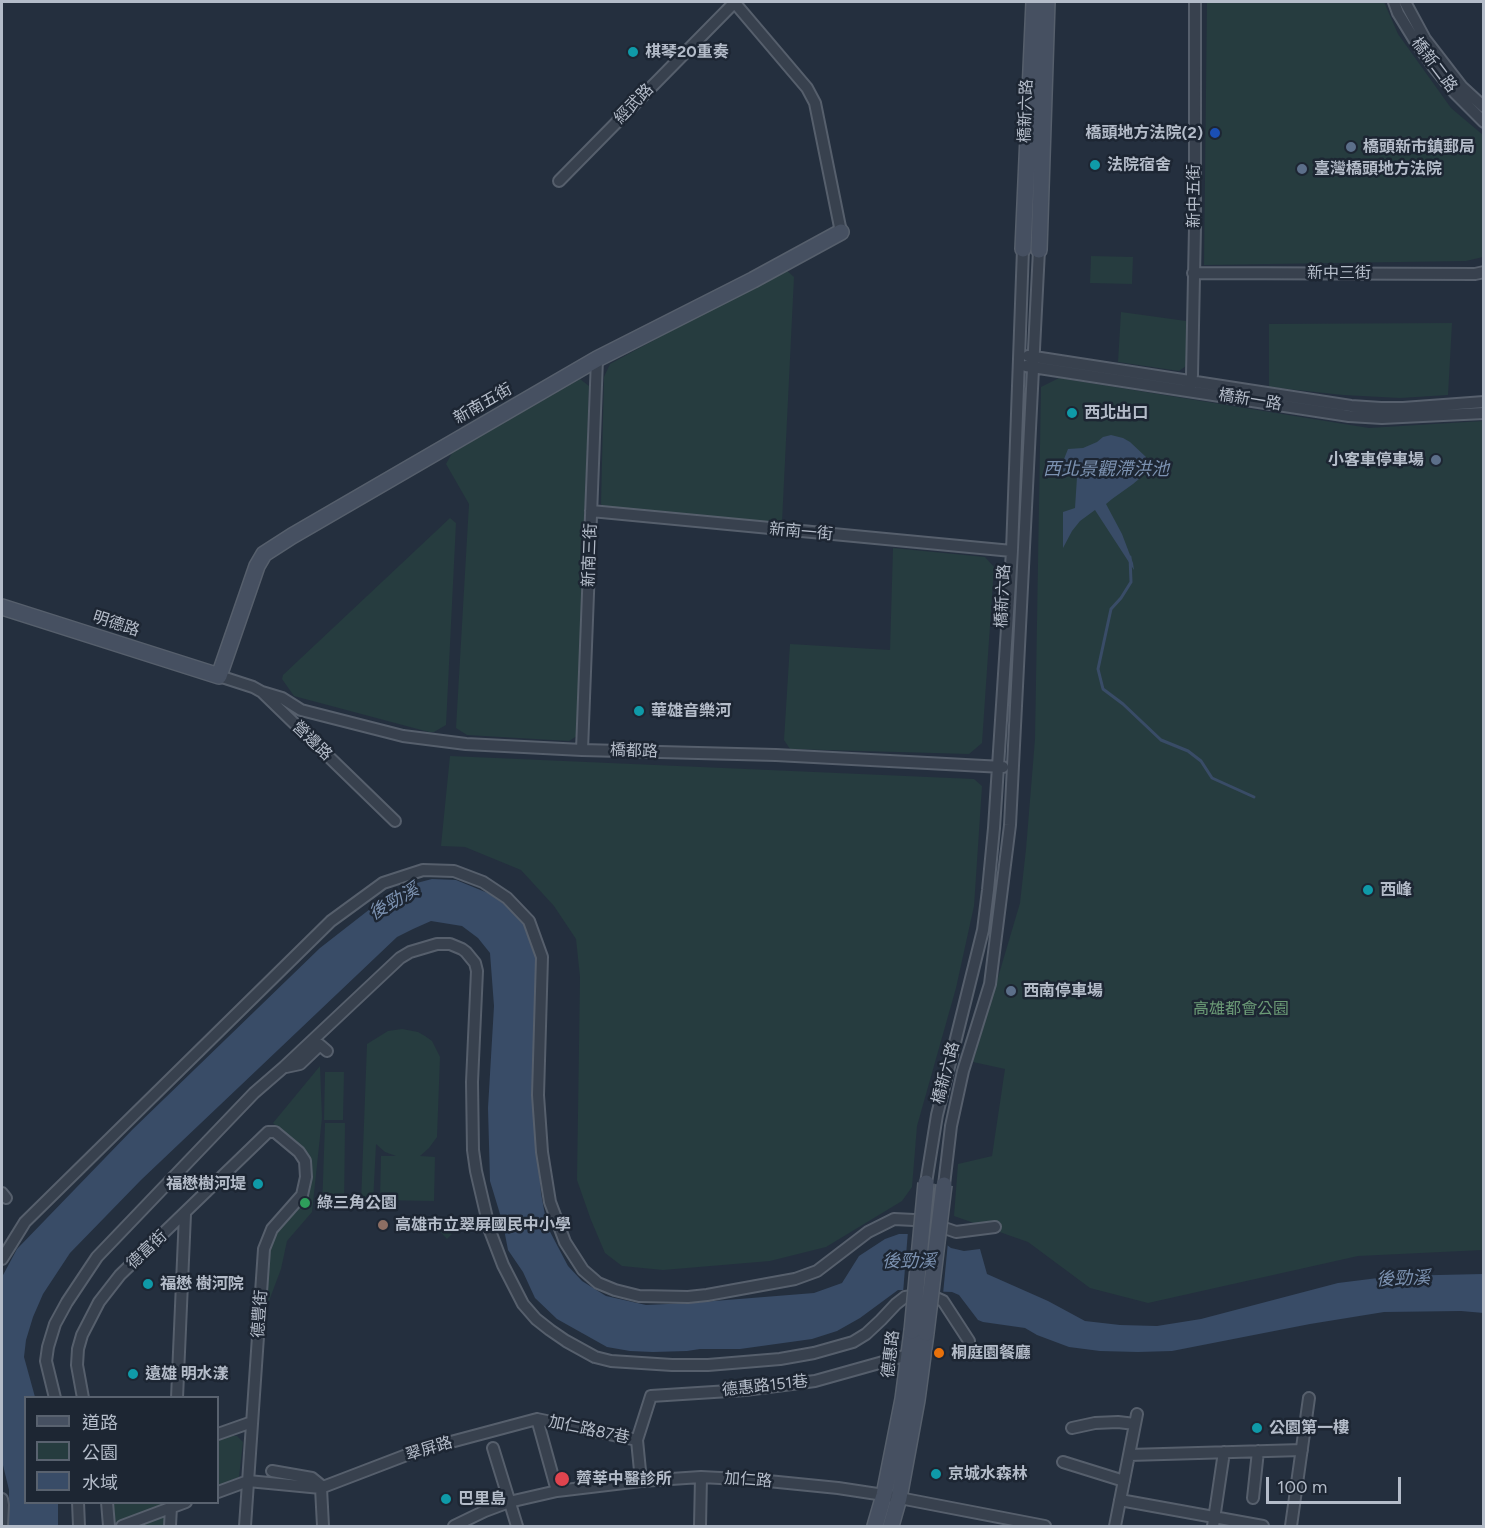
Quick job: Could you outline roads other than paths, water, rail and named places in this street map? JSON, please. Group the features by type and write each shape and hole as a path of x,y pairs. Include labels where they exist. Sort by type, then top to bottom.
{"street":[{"name":"經武路","path":"559,181 734,2"},
{"path":"734,2 807,88 815,102 841,232"},
{"name":"橋新六路","path":"944,1185 951,1126 961,1082 990,984 1010,825 1032,362 1034,2"},
{"name":"橋新六路","path":"926,1183 937,1115 983,930 992,848 1012,551 1018,360 1031,250 1047,2"},
{"name":"新中五街","path":"1190,386 1195,2"},
{"name":"橋新二路","path":"1394,2 1412,36 1433,66 1455,93 1484,122"},
{"name":"橋新二路","path":"1405,2 1425,39 1462,87 1484,107"},
{"name":"新南五街","path":"219,676 257,566 264,554 597,359 753,280 841,232"},
{"name":"新中三街","path":"1193,273 1475,274 1484,272"},
{"name":"新南三街","path":"582,750 597,359"},
{"name":"橋新一路","path":"1018,360 1190,386 1351,406 1425,407 1484,402"},
{"name":"橋新一路","path":"1190,386 1349,416 1404,417 1484,413"},
{"name":"新南一街","path":"591,512 1012,551"},
{"name":"明德路","path":"2,607 219,676"},
{"name":"營邊路","path":"219,676 262,692 395,821"},
{"name":"橋都路","path":"262,692 282,699 300,710 403,736 466,744 582,750 776,755 1013,768"},
{"path":"2,1259 25,1222 331,921 383,883 423,870 454,871 483,882 507,898 529,921 542,957 538,1095 542,1152 549,1202 565,1242 583,1270 598,1283 639,1296 688,1297 795,1279 817,1270 868,1232 894,1219 930,1223 956,1232 995,1227"},
{"path":"55,1396 46,1361 55,1324 97,1257 254,1094 400,958 428,946 444,944 456,946 466,952 475,963 477,971 472,1082 473,1150 480,1193 490,1231 503,1265 523,1304 550,1330 595,1357 611,1361 708,1365 780,1359 814,1353 853,1342 866,1334 905,1297 920,1295 943,1301 969,1341"},
{"path":"284,1067 300,1064 320,1045 327,1051"},
{"name":"德富街","path":"83,1396 77,1365 78,1349 82,1335 99,1302 120,1275 271,1131"},
{"name":"德豐街","path":"245,1527 264,1249 272,1229 302,1195 306,1177 305,1161 299,1152 271,1131"},
{"name":"德惠路","path":"919,1332 926,1183"},
{"name":"德惠路","path":"891,1527 892,1497 903,1399 915,1356 944,1185"},
{"path":"177,1396 185,1214"},
{"name":"德惠路151巷","path":"637,1440 651,1396 745,1390 815,1381 915,1356"},
{"path":"1291,1527 1309,1398"},
{"path":"537,1419 557,1491"},
{"name":"加仁路87巷","path":"537,1419 637,1440 641,1481"},
{"name":"翠屏路","path":"322,1488 417,1451 537,1419"},
{"path":"1072,1428 1136,1419 1115,1527"},
{"path":"219,1434 252,1422"},
{"path":"493,1448 517,1527"},
{"path":"1129,1455 1302,1450"},
{"path":"1253,1498 1258,1451"},
{"path":"1214,1522 1224,1452"},
{"path":"1063,1462 1124,1481"},
{"path":"272,1471 312,1478 322,1488 323,1527"},
{"path":"700,1527 701,1477"},
{"name":"加仁路","path":"461,1525 484,1511 509,1502 557,1491 641,1481 701,1477 838,1488 1039,1526"},
{"path":"219,1492 248,1481 322,1488"},
{"name":"德惠路","path":"875,1527 892,1497"},
{"path":"2,1498 2,1527"},
{"path":"1120,1500 1214,1522 1263,1527"},
{"path":"78,1504 79,1527"},
{"path":"107,1504 109,1527"},
{"path":"122,1527 182,1504"},
{"path":"170,1527 171,1507"}],"water":[{"name":"西北景觀滯洪池","path":"1111,435 1130,442 1146,457 1146,473 1106,504 1122,534 1134,570 1095,510 1080,521 1063,548 1063,512 1075,508 1077,477 1063,475 1064,459 1068,449 1083,448"},
{"name":"後勁溪","path":"432,879 456,880 500,898 529,928 539,962 535,1116 541,1193 547,1226 568,1266 582,1281 606,1296 646,1305 814,1293 842,1283 859,1256 885,1239 899,1234 921,1234 939,1239 951,1248 964,1251 980,1249 987,1274 1048,1301 1085,1321 1157,1326 1201,1319 1338,1283 1394,1276 1483,1274 1484,1313 1384,1312 1172,1351 1100,1351 1069,1347 1025,1328 983,1322 978,1320 959,1295 952,1292 898,1290 860,1318 837,1331 812,1339 740,1349 653,1352 607,1347 557,1319 535,1298 523,1272 508,1250 490,1181 488,1108 494,1006 490,953 478,938 462,926 431,921 397,937 141,1180 70,1253 43,1294 26,1340 24,1357 35,1396 24,1396 24,1504 58,1504 58,1526 9,1526 9,1490 2,1461 2,1277 17,1249 133,1129 320,948 379,902 405,886"}],"waterway":[{"path":"1130,557 1131,582 1111,609 1098,669 1103,689 1123,704 1161,740 1188,751 1201,761 1212,778 1254,797"}],"place":[{"name":"棋琴20重奏","path":"633,52"},
{"name":"橋頭地方法院(2)","path":"1215,133"},
{"name":"橋頭新市鎮郵局","path":"1351,147"},
{"name":"法院宿舍","path":"1095,165"},
{"name":"臺灣橋頭地方法院","path":"1302,169"},
{"name":"西北出口","path":"1072,413"},
{"name":"小客車停車場","path":"1436,460"},
{"name":"華雄音樂河","path":"639,711"},
{"name":"西峰","path":"1368,890"},
{"name":"西南停車場","path":"1011,991"},
{"name":"福懋樹河堤","path":"258,1184"},
{"name":"綠三角公園","path":"305,1203"},
{"name":"高雄市立翠屏國民中小學","path":"383,1225"},
{"name":"福懋 樹河院","path":"148,1284"},
{"name":"桐庭園餐廳","path":"939,1353"},
{"name":"遠雄 明水漾","path":"133,1374"},
{"name":"公園第一樓","path":"1257,1428"},
{"name":"京城水森林","path":"936,1474"},
{"name":"薺莘中醫診所","path":"562,1479"},
{"name":"巴里島","path":"446,1499"}],"park label":[{"name":"高雄都會公園","path":"1241,1009"}]}
